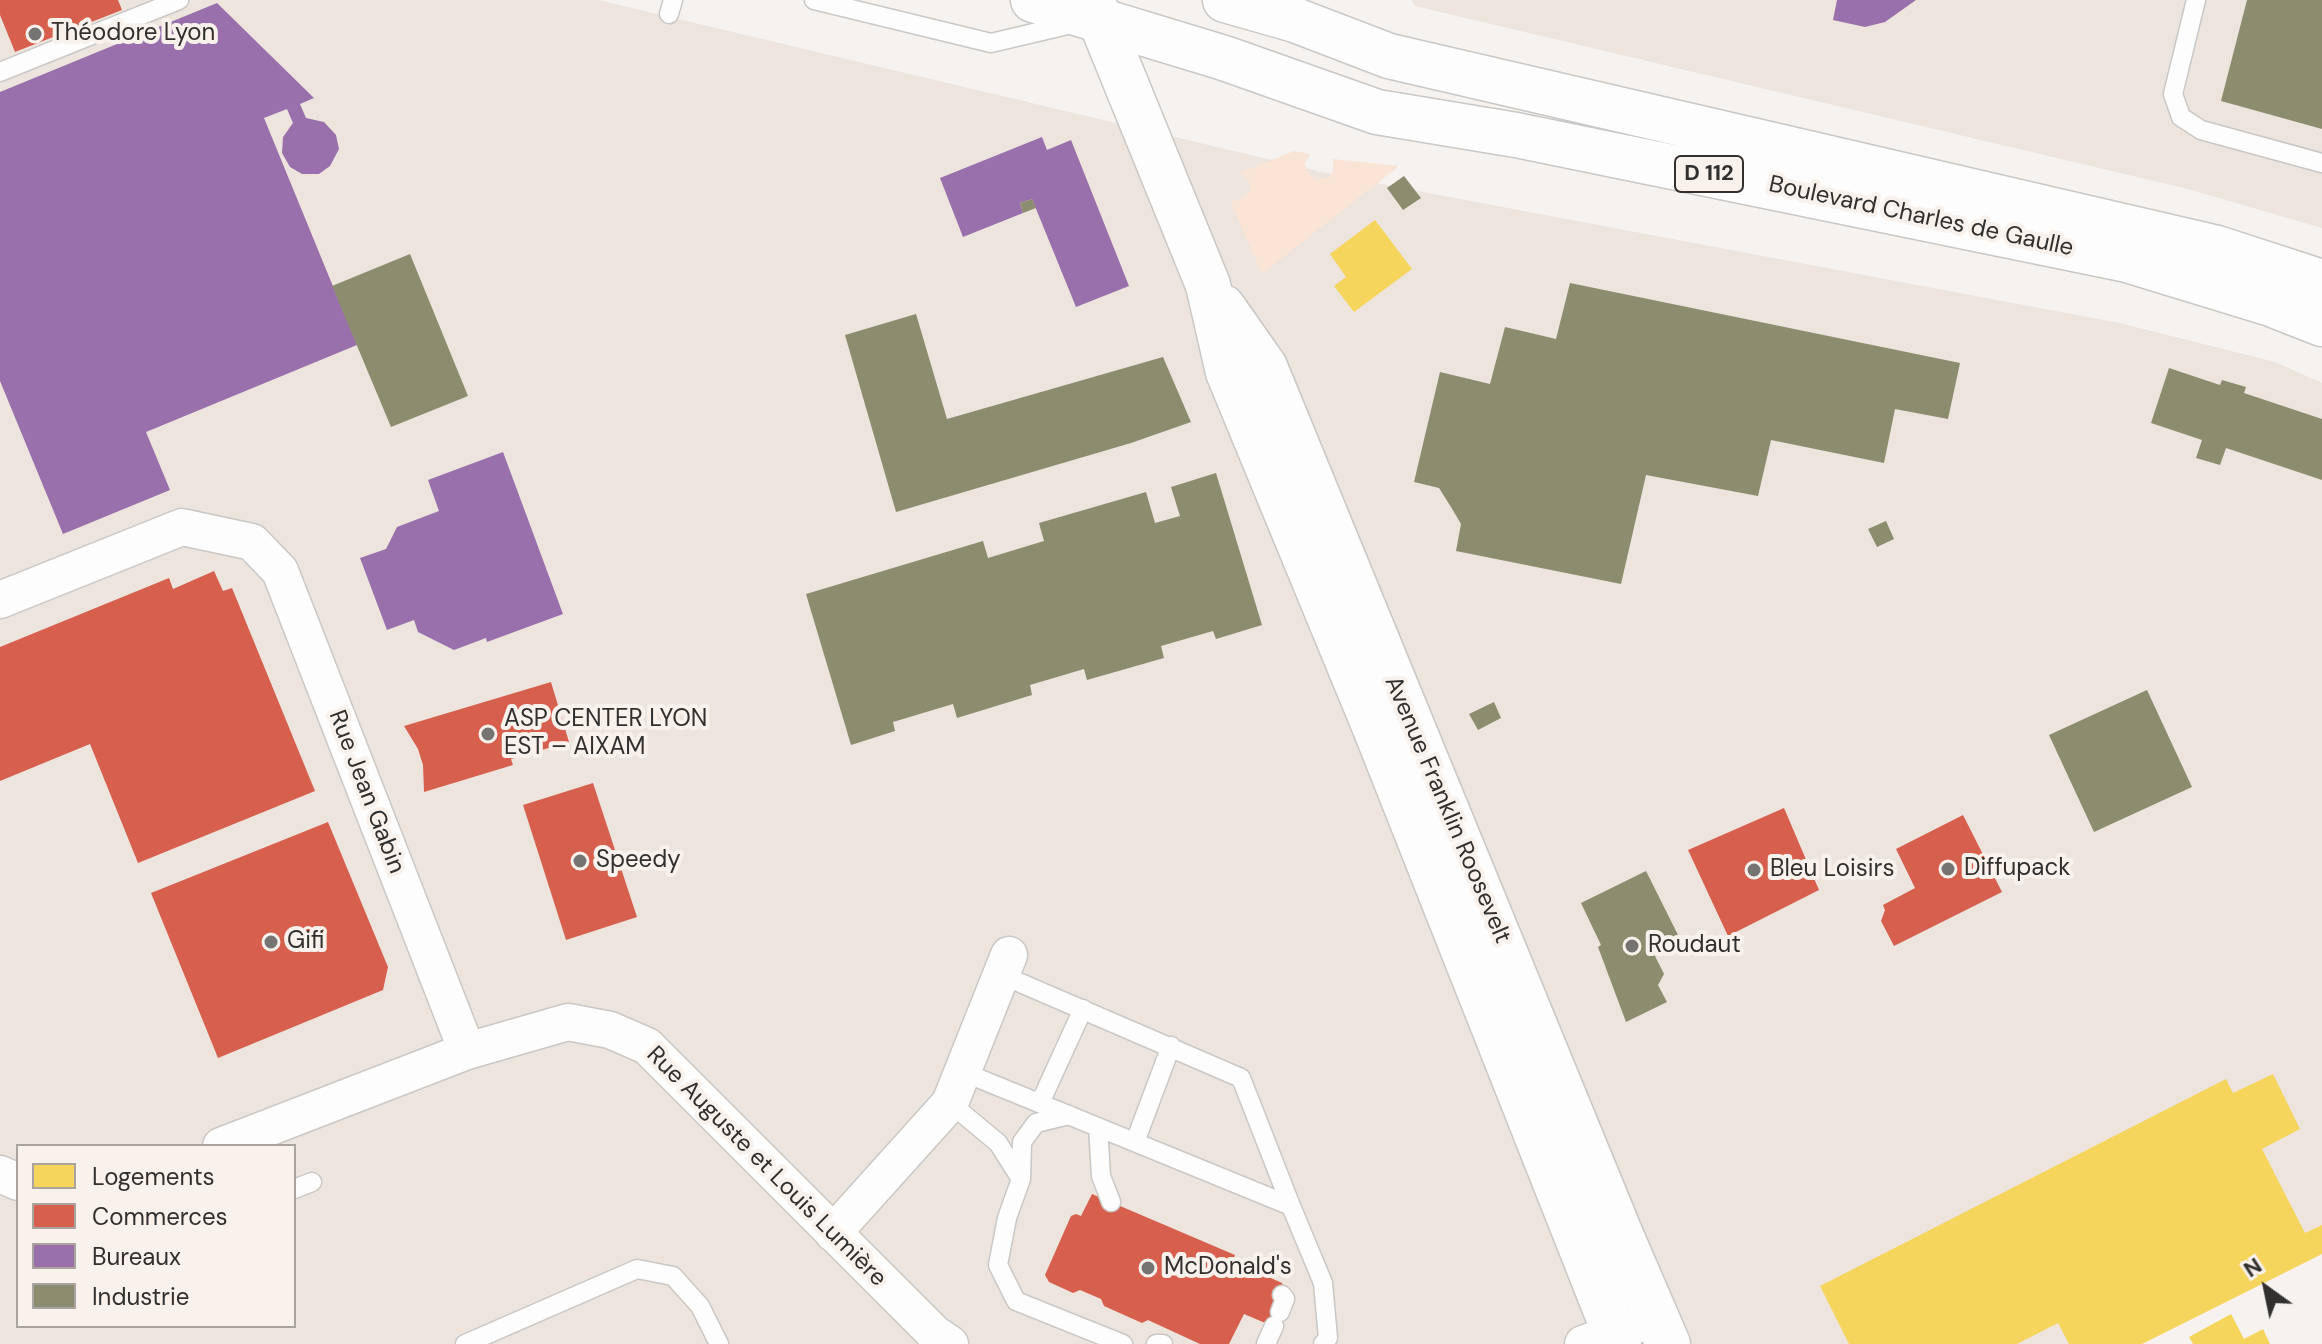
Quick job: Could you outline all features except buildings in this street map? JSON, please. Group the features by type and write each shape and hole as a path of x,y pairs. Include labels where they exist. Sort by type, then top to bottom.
{"street":[{"name":"Boulevard Charles de Gaulle","path":"1033,0 1095,9 1377,112 1516,135 2127,260 2271,304 2322,324"},
{"name":"Boulevard Charles de Gaulle","path":"1225,0 1299,10 1389,56 2217,248 2322,282"},
{"name":"Avenue Franklin Roosevelt","path":"1095,9 1208,285 1228,372 1375,728 1605,1340"},
{"name":"Avenue Franklin Roosevelt","path":"1208,285 1265,367 1662,1331"},
{"name":"Rue Jean Gabin","path":"0,600 182,527 252,542 280,571 467,1051"},
{"path":"833,1233 956,1087 1005,965"},
{"name":"Rue Auguste et Louis Lumière","path":"226,1144 467,1051 568,1022 610,1030 647,1046 939,1341"},
{"path":"1605,1340 1662,1331"}],"lane":[{"path":"0,72 179,0"},
{"path":"814,0 991,43 1095,9"},
{"path":"2196,0 2173,94 2181,117 2201,130 2322,163"},
{"path":"1005,965 1083,1009 1241,1078 1323,1283 1328,1338 1323,1344"},
{"path":"1040,1103 1083,1009"},
{"path":"1135,1142 1171,1046"},
{"path":"956,1087 1040,1103 1291,1206"},
{"path":"956,1087 1021,1179"},
{"path":"1069,1115 1036,1123 1022,1142 1021,1179 1007,1218 998,1265 1016,1301 1123,1344"},
{"path":"1098,1127 1101,1176 1111,1202"},
{"path":"296,1188 312,1182"},
{"path":"465,1344 637,1269 673,1276 700,1306 719,1344"},
{"path":"1266,1344 1279,1311"},
{"path":"1156,1344 1163,1344"}],"shaded area":[{"path":"0,0 598,0 1343,177 2119,323 2275,362 2322,383 2322,1254 2141,1344 0,1344"},
{"path":"1412,0 2322,0 2322,228 2188,189 1415,6"},
{"path":"1294,151 1310,154 1305,164 1316,180 1329,177 1333,172 1333,159 1399,166 1262,274 1230,201 1240,200 1250,191 1249,180 1240,173"}],"place":[{"name":"Théodore Lyon","path":"35,34"},
{"name":"ASP CENTER LYON EST – AIXAM","path":"488,734"},
{"name":"Speedy","path":"580,861"},
{"name":"Diffupack","path":"1948,869"},
{"name":"Bleu Loisirs","path":"1754,870"},
{"name":"Gifi","path":"271,942"},
{"name":"Roudaut","path":"1632,946"},
{"name":"McDonald's","path":"1148,1268"}]}
